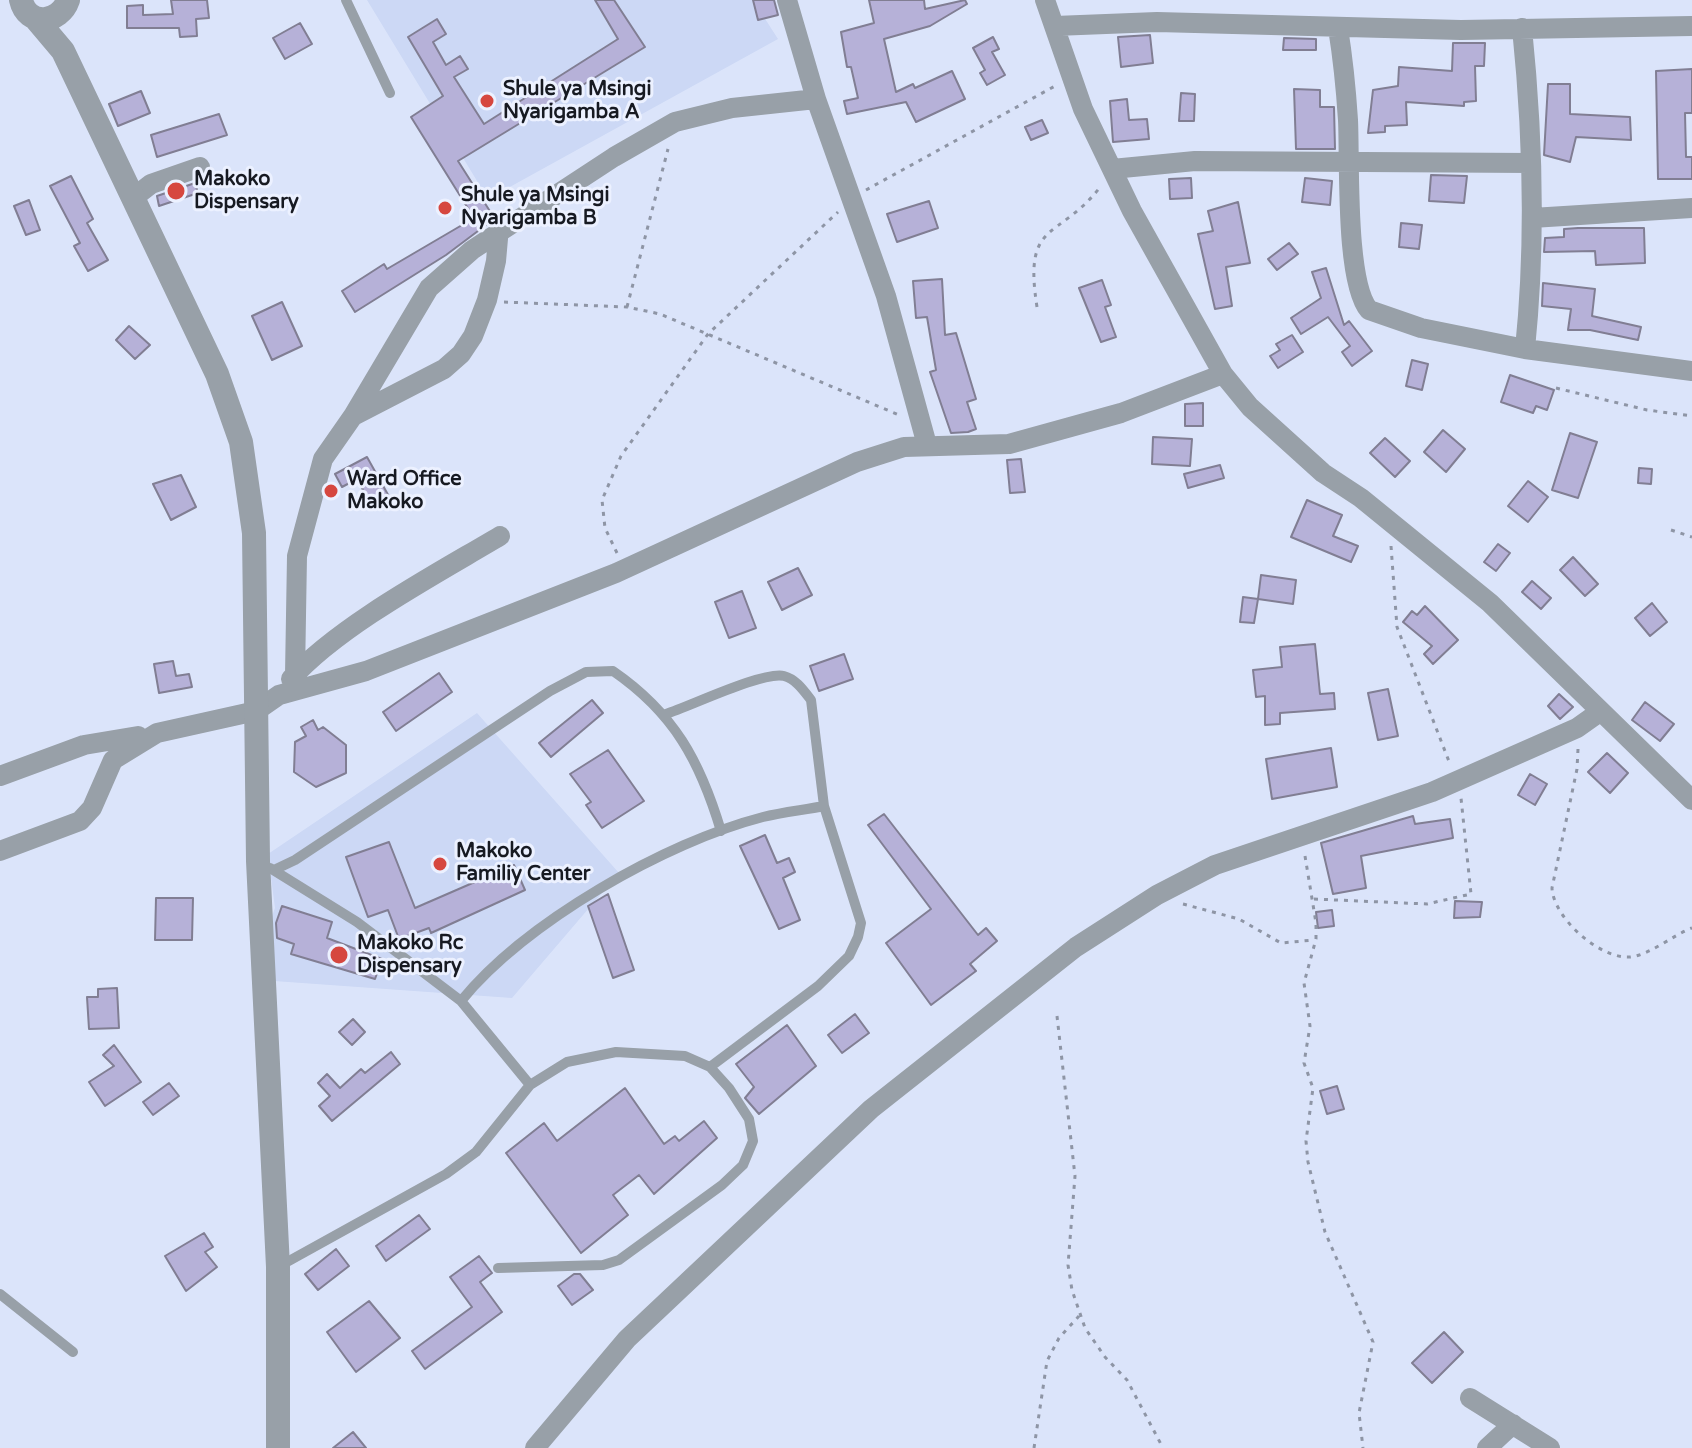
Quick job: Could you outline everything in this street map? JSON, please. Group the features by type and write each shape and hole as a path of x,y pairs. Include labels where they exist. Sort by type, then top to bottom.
{"street":[{"path":"787,0 816,99 886,296 927,445"},
{"path":"1045,0 1083,109 1223,374 1250,407 1285,440 1490,603 1692,800"},
{"path":"23,7 50,20 65,6"},
{"path":"63,51 65,6"},
{"path":"23,7 63,51 217,374 241,442 254,533 256,711 266,865 278,1267 278,1448"},
{"path":"1055,26 1222,22 1338,28 1692,26"},
{"path":"1338,28 1345,80 1347,190 1357,268 1365,305 1369,310 1421,328 1525,349 1692,371"},
{"path":"1522,28 1532,218 1525,349"},
{"path":"295,675 296,570 303,527 323,459 353,416 429,288 454,263 499,227 675,122 732,108 816,99"},
{"path":"1112,169 1195,161 1531,163"},
{"path":"133,198 151,184 200,167"},
{"path":"1532,218 1692,208"},
{"path":"353,416 444,369 473,336 487,300 496,261 499,227"},
{"path":"279,695 366,671 616,573 857,462 904,447 967,448 1009,444 1121,413 1223,374"},
{"path":"0,776 84,745 256,711 279,695 295,675 329,646 395,600 500,536"},
{"path":"535,1448 627,1339 871,1109 1076,947 1157,895 1215,865 1458,781 1577,728 1601,711"},
{"path":"0,851 80,821 92,808 113,760 157,733"},
{"path":"1470,1398 1550,1448"},
{"path":"1487,1448 1513,1424"}],"lane":[{"path":"346,0 390,93"},
{"path":"266,865 308,852 550,691 586,672 613,671 666,714 701,774 721,831"},
{"path":"666,714 768,674 786,676 801,687 811,700 824,806 861,923 849,956 818,986 710,1067"},
{"path":"461,1001 499,962 569,910 636,869 721,831 764,817 824,806"},
{"path":"266,865 357,922 461,1001 530,1085"},
{"path":"278,1267 393,1206 476,1152 530,1085 567,1062 616,1052 685,1056 710,1067 749,1119 753,1141 743,1165 682,1215 619,1260 603,1265 498,1268"},
{"path":"0,1294 73,1352"}],"path":[{"path":"614,561 617,553 605,528 602,500 610,477 708,334 850,200 1073,77"},
{"path":"627,307 675,122"},
{"path":"1037,307 1033,280 1035,249 1046,233 1086,203 1112,169"},
{"path":"487,300 627,307 660,314 921,424"},
{"path":"1556,388 1647,410 1692,416"},
{"path":"1312,899 1427,904 1471,894 1470,856 1458,781 1434,730 1397,627 1391,522"},
{"path":"1671,530 1692,537"},
{"path":"1577,728 1577,769 1552,888 1555,908 1591,943 1622,956 1640,954 1692,928"},
{"path":"1302,836 1316,939 1304,983 1310,1026 1304,1063 1313,1088 1307,1131 1308,1162 1325,1232 1373,1342 1359,1413 1363,1448"},
{"path":"1157,895 1249,923 1281,943 1316,939"},
{"path":"1057,1016 1075,1176 1068,1265 1080,1315 1105,1357 1127,1380 1163,1448"},
{"path":"1034,1448 1047,1361 1059,1338 1080,1315"}],"shaded area":[{"path":"367,0 753,0 778,39 488,199"},
{"name":"Makoko Familiy Center","path":"477,713 619,873 512,998 274,981 264,938 275,908 268,854"}],"building":[{"path":"171,0 207,0 209,18 196,19 197,36 180,37 179,28 127,28 127,6 143,5 143,15 173,14"},
{"path":"595,0 614,0 645,47 458,161 493,216 486,225 446,255 355,312 342,291 384,264 387,269 474,218 411,117 443,96 408,37 437,19 446,34 433,42 446,65 460,56 468,69 454,77 484,124 618,39"},
{"path":"753,0 774,0 778,15 758,20"},
{"path":"869,0 924,0 925,9 965,0 967,4 930,26 884,39 896,92 913,84 915,88 952,71 965,99 916,122 906,102 847,114 844,101 858,98 851,67 847,67 841,32 874,23"},
{"path":"300,23 312,44 285,59 273,38"},
{"path":"1150,35 1153,63 1121,67 1118,37"},
{"path":"993,37 999,49 992,52 1005,75 987,85 980,73 985,70 973,48"},
{"path":"1284,38 1316,39 1316,50 1283,50"},
{"path":"1453,43 1485,43 1484,66 1475,66 1476,101 1464,102 1464,106 1406,102 1407,125 1385,126 1385,132 1368,133 1373,90 1398,86 1399,67 1452,71"},
{"path":"1692,69 1692,113 1685,113 1686,157 1692,157 1692,179 1658,179 1656,71"},
{"path":"1548,84 1570,84 1570,114 1630,117 1631,140 1576,137 1570,162 1544,155"},
{"path":"1294,89 1320,90 1320,107 1334,107 1335,149 1296,149"},
{"path":"141,91 150,113 118,126 109,104"},
{"path":"1181,93 1195,94 1194,121 1179,121"},
{"path":"1127,99 1129,120 1147,119 1149,139 1113,142 1110,101"},
{"path":"219,114 227,135 157,157 151,135"},
{"path":"1042,120 1048,133 1031,140 1025,127"},
{"path":"1431,175 1467,176 1464,203 1429,201"},
{"path":"71,176 93,219 87,223 108,260 88,271 74,246 80,243 50,186"},
{"path":"1191,178 1192,198 1170,199 1169,179"},
{"path":"1305,178 1332,181 1330,205 1302,202"},
{"path":"195,183 198,193 159,206 157,196"},
{"path":"29,200 40,230 26,235 14,206"},
{"path":"929,201 938,228 897,242 887,214"},
{"path":"1238,202 1250,263 1226,267 1232,306 1215,309 1198,234 1213,231 1208,211"},
{"path":"1401,223 1422,225 1419,249 1399,247"},
{"path":"1644,228 1645,263 1596,265 1595,251 1544,252 1545,238 1564,237 1564,229"},
{"path":"1289,243 1298,254 1277,270 1268,259"},
{"path":"1326,268 1344,325 1349,321 1372,351 1352,366 1342,352 1350,346 1328,317 1301,334 1291,318 1321,298 1312,272"},
{"path":"942,279 945,335 956,333 976,399 967,402 976,429 968,432 951,433 930,372 936,370 927,317 916,318 913,281"},
{"path":"1102,280 1111,305 1105,307 1116,337 1101,342 1079,288"},
{"path":"1543,283 1595,289 1592,316 1641,327 1638,340 1590,330 1568,330 1571,309 1542,306"},
{"path":"282,302 302,346 272,360 252,316"},
{"path":"129,326 150,345 135,359 116,340"},
{"path":"1292,335 1303,352 1278,368 1270,356 1280,350 1276,344"},
{"path":"1412,360 1428,364 1422,390 1406,386"},
{"path":"1510,375 1554,390 1547,410 1536,406 1533,413 1501,402"},
{"path":"1203,403 1203,426 1185,426 1185,404"},
{"path":"1443,430 1465,449 1446,472 1424,452"},
{"path":"1570,433 1597,442 1578,498 1552,490"},
{"path":"1153,437 1192,439 1190,466 1152,464"},
{"path":"1385,438 1410,461 1395,477 1370,453"},
{"path":"367,457 391,500 374,510 357,479 342,487 335,474"},
{"path":"1021,459 1025,492 1010,493 1007,460"},
{"path":"1220,465 1224,478 1188,488 1184,474"},
{"path":"1639,468 1652,469 1651,484 1638,483"},
{"path":"181,475 196,507 171,520 153,484"},
{"path":"1528,481 1548,497 1528,522 1508,506"},
{"path":"1307,500 1342,515 1333,536 1358,546 1351,562 1291,537"},
{"path":"1498,544 1510,553 1496,571 1484,562"},
{"path":"1573,557 1598,584 1585,596 1560,570"},
{"path":"798,568 812,595 782,610 768,582"},
{"path":"1261,575 1296,580 1293,604 1258,599"},
{"path":"1532,581 1551,598 1541,609 1522,592"},
{"path":"742,591 756,628 729,638 715,602"},
{"path":"1243,597 1258,599 1254,623 1240,622"},
{"path":"1652,603 1667,622 1650,636 1635,618"},
{"path":"1425,606 1458,640 1433,664 1424,654 1432,646 1403,622 1412,611 1417,615"},
{"path":"1315,644 1320,694 1334,693 1335,709 1280,713 1280,724 1265,725 1265,696 1256,697 1253,670 1282,667 1280,647"},
{"path":"844,654 853,679 819,691 810,666"},
{"path":"173,661 176,676 189,674 192,687 159,693 154,664"},
{"path":"439,673 452,692 396,731 383,712"},
{"path":"1388,689 1398,736 1378,740 1368,693"},
{"path":"1559,694 1573,707 1560,719 1548,706"},
{"path":"592,700 603,713 551,757 539,743"},
{"path":"1645,702 1674,724 1660,741 1632,720"},
{"path":"313,720 318,730 323,727 346,745 346,773 316,787 294,772 295,742 306,736 301,727"},
{"path":"1331,748 1337,787 1272,799 1266,759"},
{"path":"608,750 644,801 602,828 586,805 591,802 570,774"},
{"path":"1607,753 1628,773 1610,793 1588,772"},
{"path":"1530,774 1547,784 1535,805 1518,795"},
{"path":"884,814 978,935 986,928 997,941 970,964 976,971 931,1005 886,943 931,909 868,825"},
{"path":"1413,816 1415,824 1450,819 1453,838 1361,856 1366,888 1333,894 1321,843"},
{"path":"765,835 777,863 789,858 795,872 783,878 800,920 779,929 740,846"},
{"path":"389,842 415,908 514,865 525,890 431,933 429,928 399,939 388,910 368,917 346,857"},
{"path":"608,894 634,970 613,978 588,906"},
{"path":"156,898 193,898 192,940 155,940"},
{"path":"1455,901 1482,902 1480,917 1454,918"},
{"path":"282,906 332,922 327,938 382,959 375,979 291,954 294,944 277,938 276,923"},
{"path":"1332,910 1334,926 1318,928 1316,912"},
{"path":"117,988 119,1028 89,1029 87,997 98,997 98,989"},
{"path":"855,1014 869,1033 842,1053 828,1035"},
{"path":"353,1019 365,1032 352,1045 339,1032"},
{"path":"787,1025 816,1066 759,1114 745,1098 754,1087 736,1064"},
{"path":"114,1045 141,1082 105,1106 89,1082 114,1066 103,1055"},
{"path":"391,1052 400,1064 332,1121 319,1106 330,1096 318,1083 327,1074 340,1088 361,1069 365,1073"},
{"path":"169,1083 179,1096 153,1115 143,1102"},
{"path":"1337,1086 1344,1109 1327,1114 1320,1091"},
{"path":"625,1088 664,1144 675,1136 679,1141 704,1121 717,1138 654,1194 639,1175 613,1195 628,1215 581,1253 506,1153 544,1123 557,1141"},
{"path":"419,1215 430,1229 386,1261 376,1246"},
{"path":"204,1233 213,1247 205,1252 217,1267 186,1291 165,1256"},
{"path":"336,1249 349,1266 318,1290 305,1274"},
{"path":"479,1256 492,1273 480,1282 502,1312 425,1369 412,1351 472,1307 450,1277"},
{"path":"574,1274 580,1274 593,1290 572,1305 558,1286"},
{"path":"369,1301 400,1338 356,1372 327,1332"},
{"path":"1444,1332 1463,1352 1432,1383 1412,1363"},
{"path":"353,1432 366,1448 333,1448"}],"place":[{"name":"Shule ya Msingi Nyarigamba A","path":"487,101"},
{"name":"Makoko Dispensary","path":"176,191"},
{"name":"Shule ya Msingi Nyarigamba B","path":"445,208"},
{"name":"Ward Office Makoko","path":"331,491"},
{"name":"Makoko Familiy Center","path":"440,864"},
{"name":"Makoko Rc Dispensary","path":"339,955"}]}
